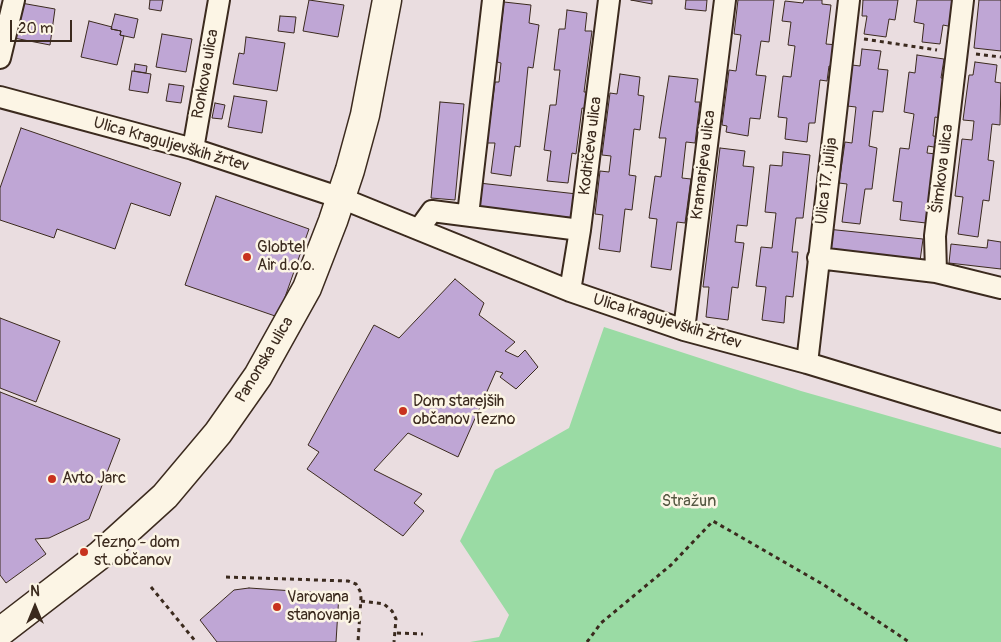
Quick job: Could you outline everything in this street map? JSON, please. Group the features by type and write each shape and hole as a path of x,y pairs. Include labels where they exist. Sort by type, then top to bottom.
{"street":[{"path":"0,58 14,0"},
{"name":"Ronkova ulica","path":"192,149 219,0"},
{"name":"Panonska ulica","path":"0,632 100,555 165,496 218,433 258,376 306,288 341,198 365,114 387,0"},
{"path":"468,214 493,0"},
{"name":"Kodričeva ulica","path":"570,291 580,230 609,0"},
{"name":"Kramarjeva ulica","path":"684,330 725,0"},
{"name":"Ulica 17. julija","path":"807,363 844,36 850,0"},
{"name":"Šimkova ulica","path":"936,272 935,236 963,0"},
{"name":"Ulica Kraguljevških žrtev","path":"0,97 192,149 341,198"},
{"name":"Ulica kragujevških žrtev","path":"341,198 570,291 684,330 807,363 1001,422"},
{"path":"419,229 432,211 468,214 580,230"},
{"path":"818,258 936,272 1001,288"}],"path":[{"path":"844,36 1001,57"},
{"path":"587,642 602,623 671,565 713,521 824,585 909,642"},
{"path":"226,576 348,581 356,584 360,591 361,601 358,642"},
{"path":"151,587 196,642"},
{"path":"361,601 384,604 396,619 397,633 394,642"},
{"path":"397,633 422,634"}],"green space":[{"name":"Stražun","path":"604,327 801,391 1001,448 1001,642 470,642 499,637 509,615 460,541 495,470 569,428"}],"building":[{"path":"150,0 163,0 161,11 149,9"},
{"path":"309,0 344,5 338,37 303,31"},
{"path":"631,0 652,0 652,4"},
{"path":"686,0 707,0 706,11 685,9"},
{"path":"738,0 774,0 769,42 761,41 756,75 766,76 760,119 750,118 748,136 726,132 727,126 722,125 729,70 736,71 741,35 734,34"},
{"path":"804,0 822,0 822,4 831,5 826,44 838,45 835,67 829,66 827,81 820,80 815,123 809,123 807,142 785,139 787,118 778,117 783,76 791,77 795,46 788,45 791,22 782,21 785,1 803,3"},
{"path":"863,0 898,0 895,20 889,19 886,37 864,34 867,16 862,16"},
{"path":"917,0 956,0 953,27 943,25 940,44 922,42 924,24 914,22"},
{"path":"979,0 1001,0 1001,51 974,48"},
{"path":"504,2 531,5 529,23 539,25 533,68 528,67 520,147 515,146 511,176 491,173 495,143 487,143 495,82 499,82 501,63 497,62"},
{"path":"21,3 55,9 50,45 14,38"},
{"path":"567,10 587,13 585,31 592,31 584,92 590,92 588,109 582,108 576,154 572,153 568,183 547,181 551,151 544,150 550,105 556,105 560,70 554,70 559,29 565,29"},
{"path":"115,14 138,19 134,38 120,35 121,31 111,29"},
{"path":"280,16 296,17 294,33 278,31"},
{"path":"89,21 121,31 120,35 124,36 117,65 81,57"},
{"path":"162,34 192,39 186,72 156,67"},
{"path":"246,37 285,43 277,91 233,84 239,53 244,54"},
{"path":"862,49 881,51 878,69 888,70 883,112 873,111 869,146 877,148 872,189 865,189 860,224 842,222 847,184 839,183 845,142 852,143 856,107 847,106 852,65 860,66"},
{"path":"917,55 944,59 941,78 946,79 940,118 935,117 933,136 941,137 939,148 928,146 927,153 936,154 926,223 900,220 902,202 893,201 900,148 909,149 914,114 904,112 909,72 915,73"},
{"path":"975,62 997,65 995,82 1001,83 1000,125 992,124 988,160 994,161 989,201 983,200 978,237 958,234 963,197 955,196 962,139 972,140 974,121 963,120 969,75 973,75"},
{"path":"135,64 147,66 146,73 134,71"},
{"path":"132,71 151,74 148,93 129,90"},
{"path":"620,74 640,77 638,95 644,96 640,130 634,129 629,175 636,176 632,210 625,209 620,252 599,249 603,215 595,214 600,171 609,172 611,156 602,155 610,93 617,94"},
{"path":"669,76 698,79 695,102 700,102 695,143 686,142 682,178 691,179 685,223 677,222 671,270 651,267 657,219 649,218 655,176 661,177 666,138 659,138"},
{"path":"169,84 184,86 181,103 166,101"},
{"path":"234,96 267,101 262,133 228,127"},
{"path":"440,102 464,104 455,200 431,198"},
{"path":"215,103 225,105 222,119 212,118"},
{"path":"21,128 181,183 170,216 131,203 115,249 57,229 54,238 0,220 0,188"},
{"path":"720,148 745,151 743,166 754,167 747,226 737,225 735,242 744,243 738,288 732,287 728,320 706,317 709,287 703,287"},
{"path":"783,152 810,155 803,218 796,218 792,252 798,252 793,297 786,296 784,323 762,320 766,287 756,286 761,247 772,248 776,213 765,212 770,165 782,166"},
{"path":"479,183 577,194 574,218 477,206"},
{"name":"Globtel Air d.o.o.","path":"216,196 309,229 278,317 185,285"},
{"path":"827,229 923,239 920,261 825,250"},
{"path":"988,240 1001,242 1001,269 949,263 951,244 987,248"},
{"name":"Dom starejših občanov Tezno","path":"455,279 484,303 479,315 515,342 505,351 518,357 525,350 538,367 516,389 500,377 503,373 496,371 458,457 408,433 374,470 422,494 414,503 424,511 403,536 307,469 319,452 308,445 374,325 399,338"},
{"path":"0,318 60,341 36,402 0,388"},
{"name":"Avto Jarc","path":"0,392 120,439 89,519 49,538 35,539 46,554 6,583 0,575"},
{"name":"Varovana stanovanja","path":"249,588 339,594 336,642 217,642 200,620 234,590"}],"place":[{"name":"Globtel Air d.o.o.","path":"247,257"},
{"name":"Dom starejših občanov Tezno","path":"403,411"},
{"name":"Avto Jarc","path":"52,479"},
{"name":"Tezno - dom st. občanov","path":"84,552"},
{"name":"Varovana stanovanja","path":"277,607"}]}
